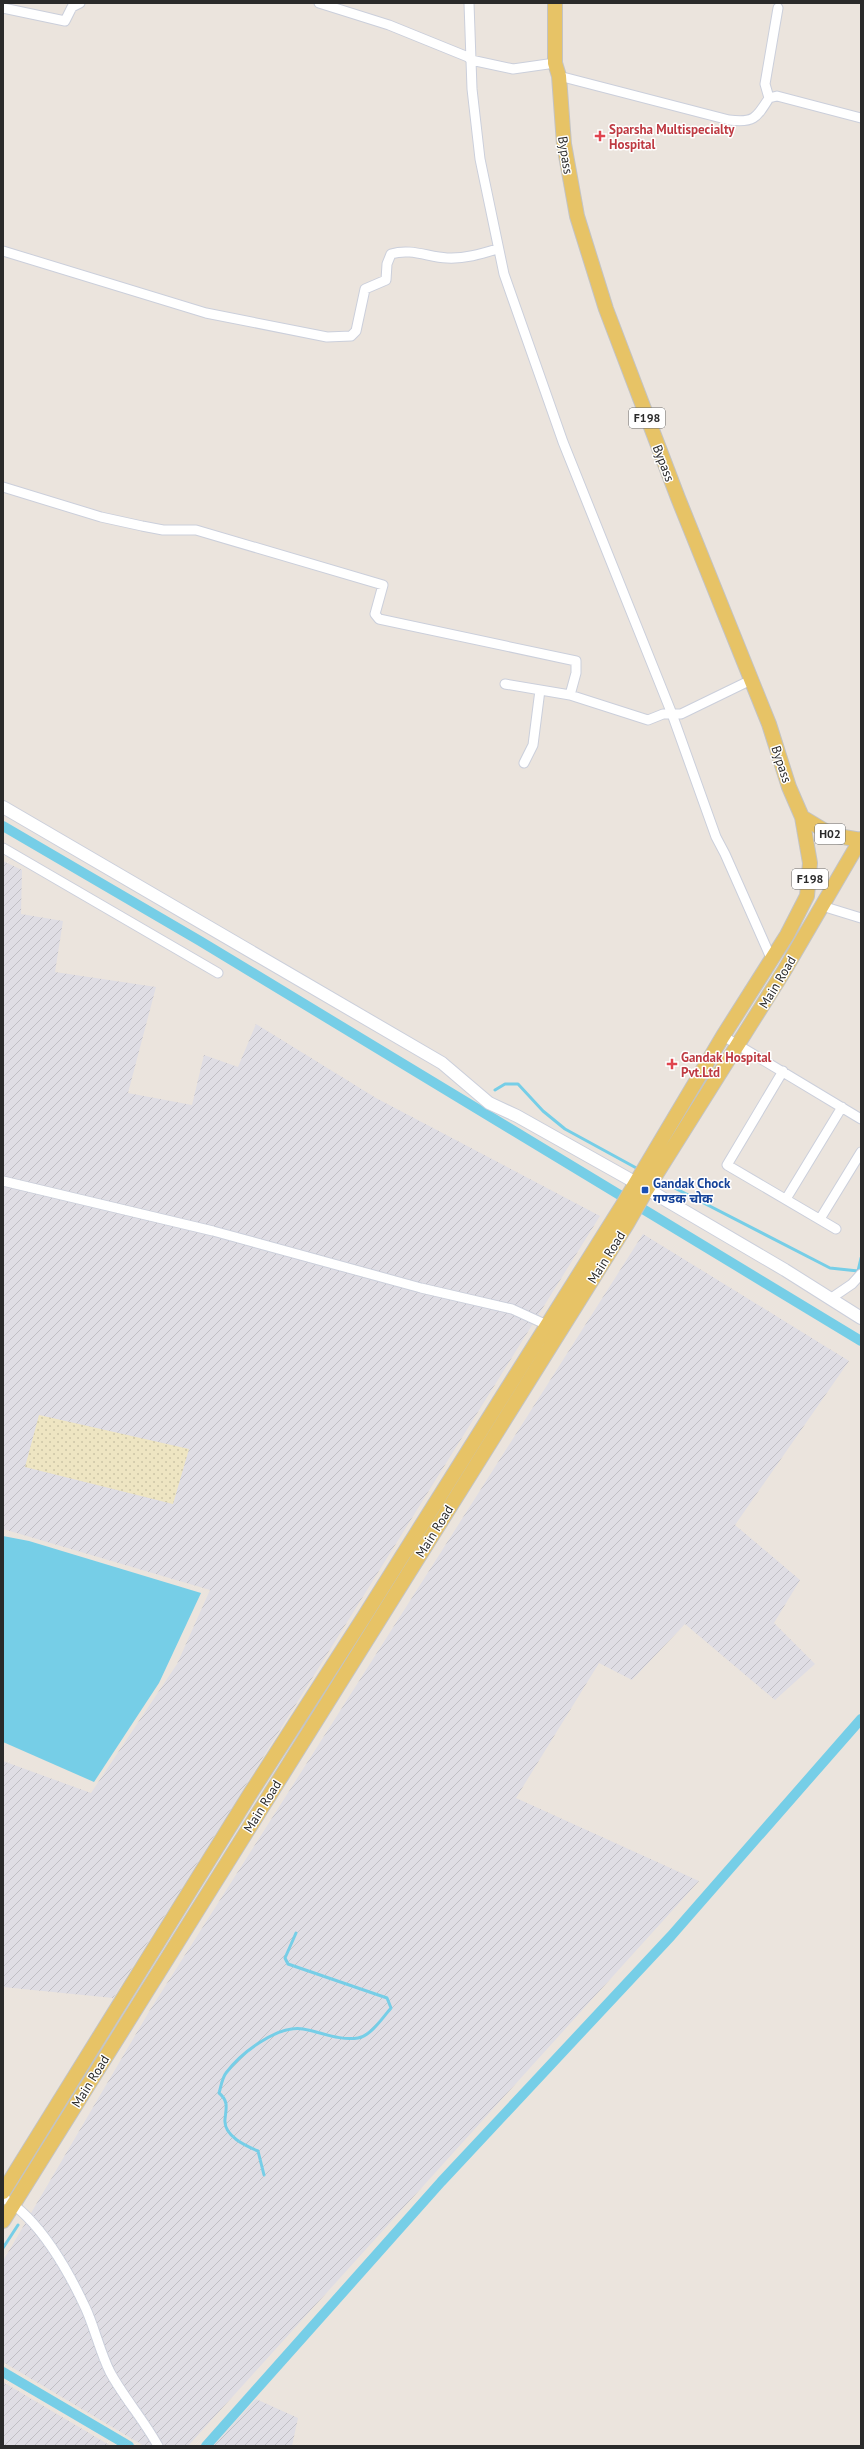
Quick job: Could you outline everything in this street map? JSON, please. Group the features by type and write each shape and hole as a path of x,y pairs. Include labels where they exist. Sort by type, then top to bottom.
{"main road":[{"name":"Bypass","path":"556,3 557,69 564,144 577,216 602,295 678,498 769,724 789,787 802,817 810,863 810,880 807,896 787,936"},
{"path":"3,807 442,1063 489,1103 517,1116 861,1318"},
{"name":"H02","path":"802,817 832,835 861,840"},
{"name":"Main Road","path":"640,1188 738,1044 861,840"},
{"name":"Main Road","path":"3,2221 8,2201 252,1822 628,1210 723,1036 771,958 787,936"},
{"name":"Main Road","path":"3,2192 237,1814 547,1325 628,1210"},
{"path":"237,1814 252,1822"}],"street":[{"path":"3,8 65,21 72,7 80,3"},
{"path":"319,3 389,25 468,56 471,60 513,69 557,69 681,109 747,122 758,115 769,98 777,96 806,102 861,118"},
{"path":"469,3 471,60 480,159 497,249 504,274 564,442 672,714 716,837 726,854 771,958"},
{"path":"769,98 765,84 778,8"},
{"path":"3,251 206,313 326,338 351,336 356,331 365,289 386,280 387,264 391,254 403,250 448,258 475,255 497,249"},
{"path":"3,487 101,517 163,530 196,530 383,585 374,614 379,619 576,661 576,673 570,695"},
{"path":"505,684 570,695 648,720 663,714 681,714 751,680"},
{"path":"524,763 533,745 540,690"},
{"path":"3,848 218,973"},
{"path":"822,906 861,918"},
{"path":"723,1036 784,1071 861,1119"},
{"path":"784,1071 727,1165 836,1229"},
{"path":"786,1199 842,1107"},
{"path":"820,1219 861,1152"},
{"path":"3,1181 213,1231 421,1288 512,1309 547,1325"},
{"path":"830,1299 852,1284 861,1274"},
{"path":"8,2201 30,2218 59,2260 86,2308 107,2366 120,2390 147,2426 158,2446"}],"shaded area":[{"path":"3,861 22,870 21,914 63,921 55,972 156,987 128,1093 192,1105 204,1055 238,1067 256,1024 376,1098 600,1216 113,1998 3,1987 3,1761 91,1793 177,1664 210,1590 3,1529"},
{"path":"643,1234 849,1361 735,1525 800,1580 774,1623 815,1664 775,1700 685,1624 632,1680 599,1663 516,1798 699,1881 188,2446 144,2446 3,2362 3,2261 150,2010"},
{"path":"3,2382 111,2446 3,2446"},
{"path":"256,2399 298,2418 292,2446 213,2446"}],"sand":[{"path":"39,1415 189,1449 173,1504 25,1467"}],"water":[{"path":"3,1536 29,1541 201,1593 159,1683 94,1782 3,1742"}],"waterway":[{"path":"3,826 200,941 861,1341"},
{"path":"495,1090 505,1084 518,1084 543,1111 565,1129 640,1170"},
{"path":"663,1182 830,1268 858,1271 861,1258"},
{"path":"206,2446 441,2182 671,1936 861,1719"},
{"path":"264,2175 258,2151 236,2140 225,2125 226,2102 219,2093 226,2073 250,2049 282,2031 303,2029 351,2039 363,2037 372,2030 391,2008 387,1998 288,1964 285,1958 296,1933"},
{"path":"3,2248 18,2225"},
{"path":"3,2372 129,2446"}],"place":[{"name":"Sparsha Multispecialty Hospital","path":"600,136"},
{"name":"Gandak Hospital Pvt.Ltd","path":"672,1064"},
{"name":"Gandak Chock गण्डक चोक","path":"645,1190"}]}
